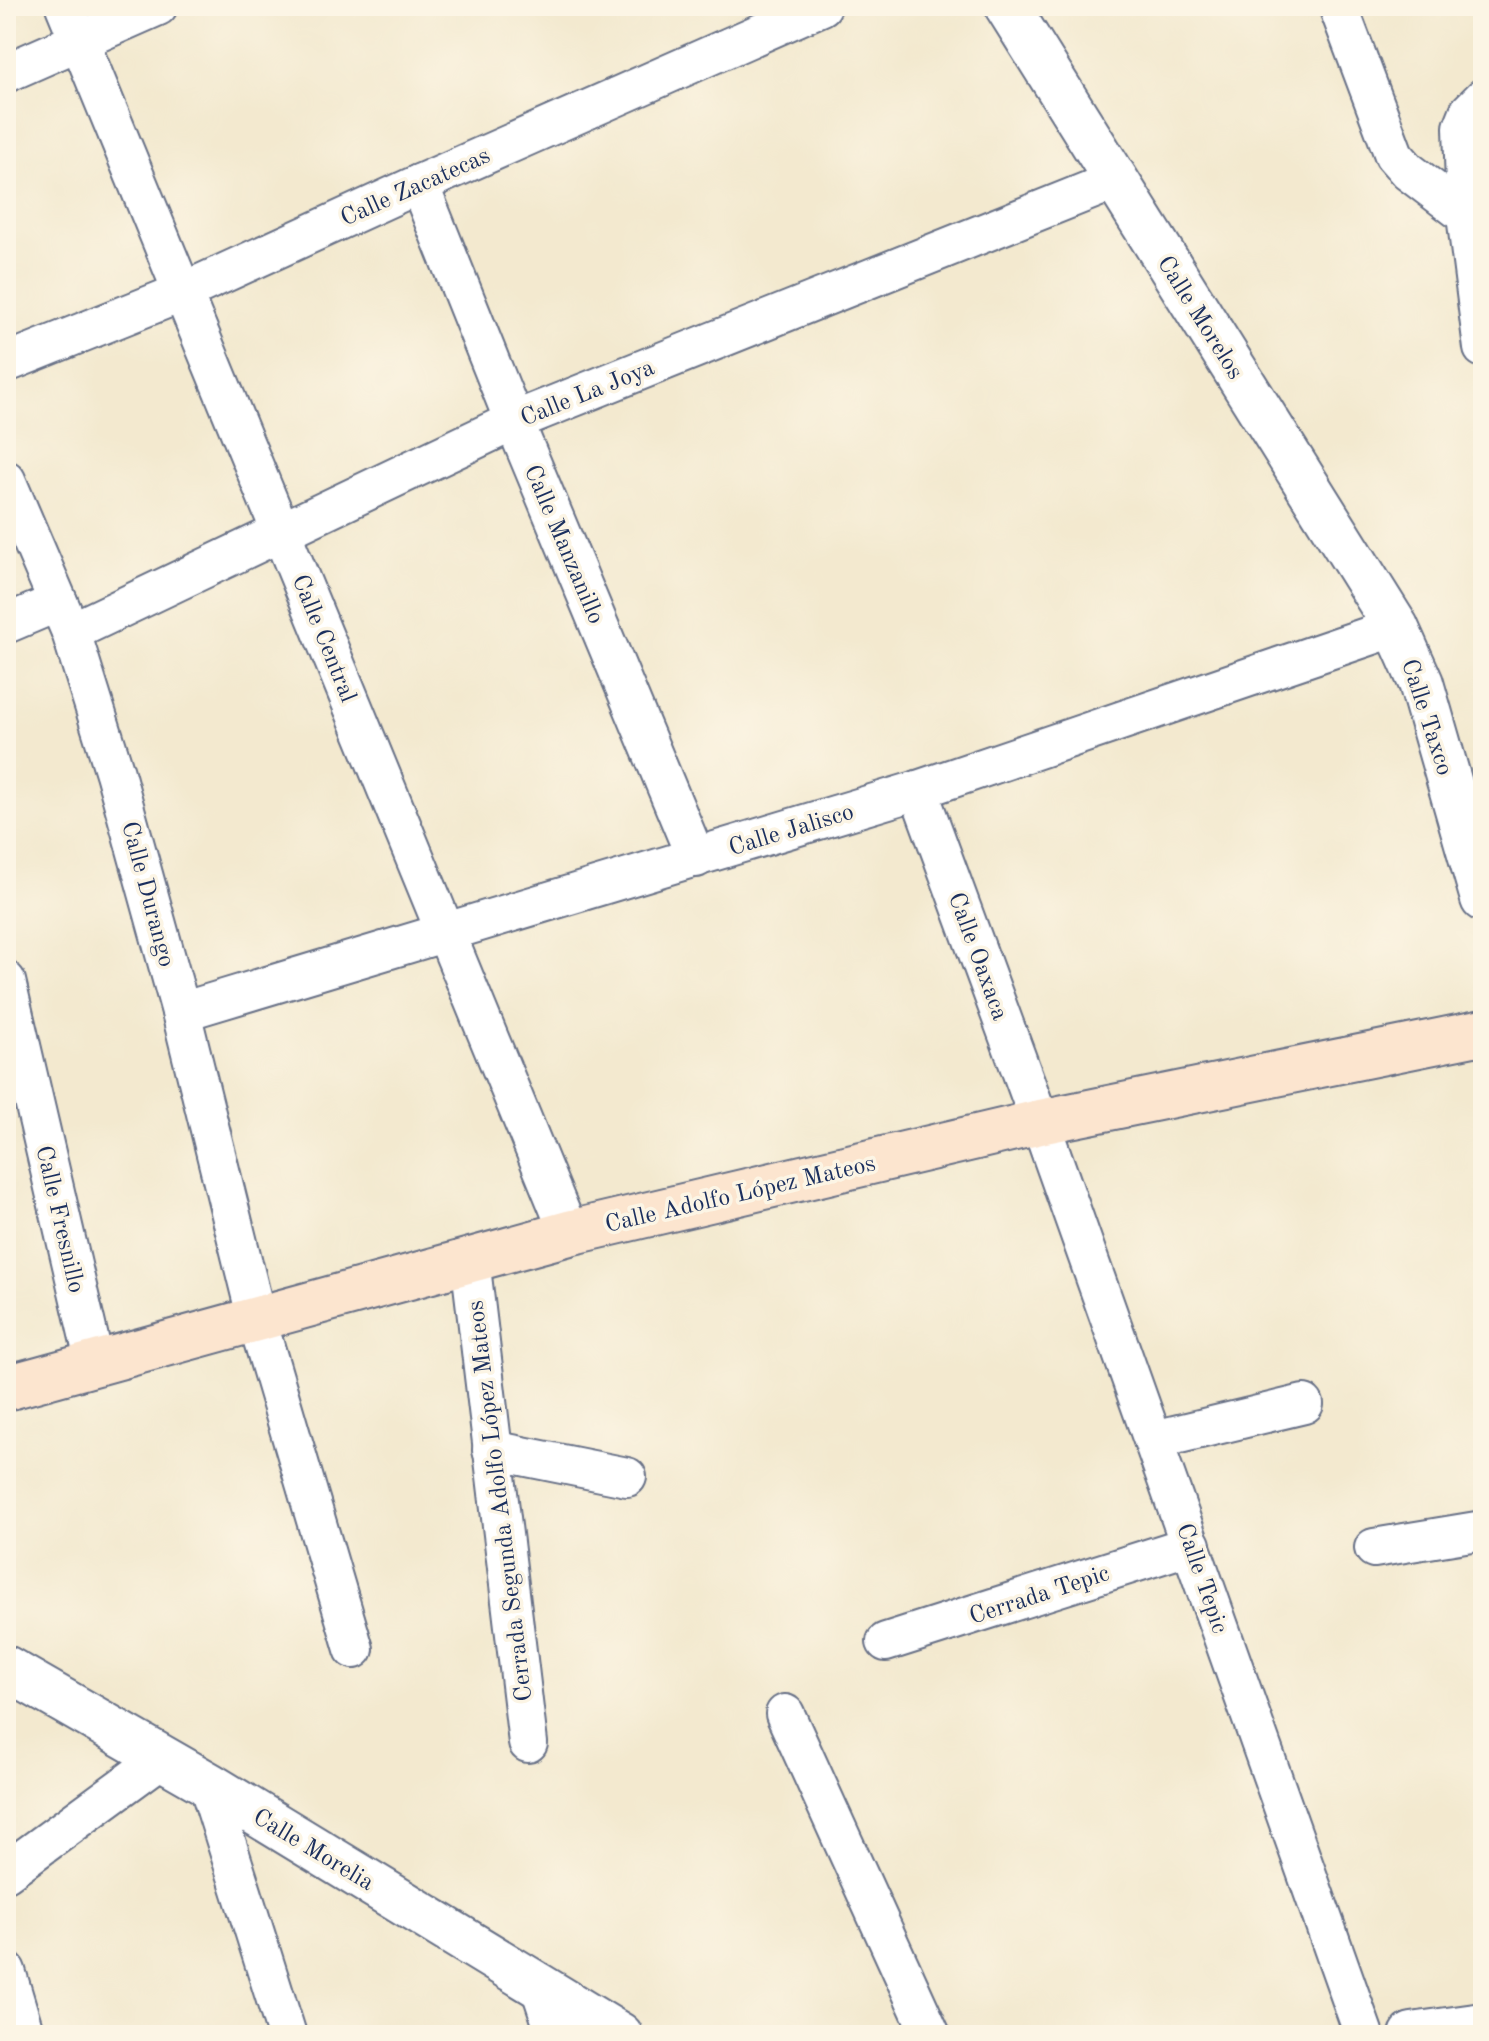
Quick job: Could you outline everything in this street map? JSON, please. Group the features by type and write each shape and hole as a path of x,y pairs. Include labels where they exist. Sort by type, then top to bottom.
{"main road":[{"name":"Calle Adolfo López Mateos","path":"6,1388 569,1233 1040,1122 1483,1032"}],"street":[{"name":"Calle Central","path":"65,6 569,1233"},
{"path":"6,73 158,6"},
{"name":"Calle Zacatecas","path":"6,363 183,292 822,6"},
{"name":"Calle Morelos","path":"1007,6 1396,627"},
{"path":"1338,6 1394,155 1408,171 1474,215"},
{"path":"1483,98 1469,112 1463,127 1474,215 1483,348"},
{"name":"Calle La Joya","path":"6,624 65,617 282,534 514,421 1116,180"},
{"name":"Calle Manzanillo","path":"419,184 696,858"},
{"name":"Calle Durango","path":"6,480 65,617 115,773 181,1012 257,1320 354,1649"},
{"name":"Calle Jalisco","path":"181,1012 918,790 1396,627"},
{"name":"Calle Taxco","path":"1396,627 1421,683 1475,843 1483,899"},
{"name":"Calle Oaxaca","path":"918,790 1040,1122"},
{"name":"Calle Fresnillo","path":"6,981 13,1050 95,1364"},
{"name":"Calle Tepic","path":"1040,1122 1364,2035"},
{"name":"Cerrada Segunda Adolfo López Mateos","path":"470,1259 528,1743"},
{"path":"1154,1440 1304,1404"},
{"path":"492,1450 627,1477"},
{"path":"1374,1548 1483,1530"},
{"name":"Cerrada Tepic","path":"886,1642 1191,1545"},
{"name":"Calle Morelia","path":"6,1668 163,1757 620,2035"},
{"path":"785,1714 931,2035"},
{"path":"6,1872 163,1757"},
{"path":"208,1784 287,2035"},
{"path":"6,1971 25,2035"},
{"path":"540,1987 556,2035"},
{"path":"1412,2035 1483,2025"}]}
